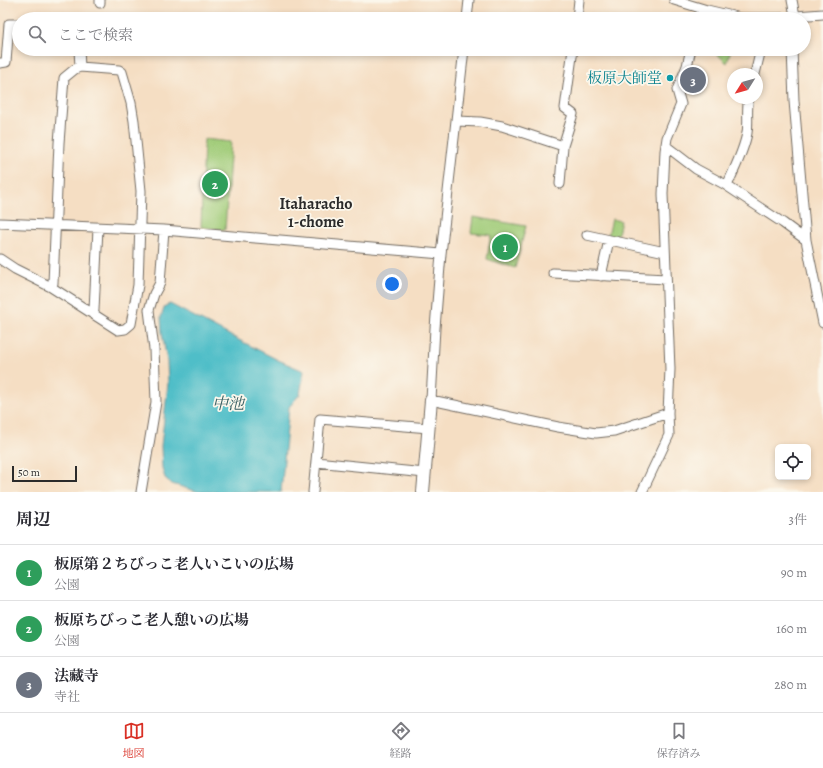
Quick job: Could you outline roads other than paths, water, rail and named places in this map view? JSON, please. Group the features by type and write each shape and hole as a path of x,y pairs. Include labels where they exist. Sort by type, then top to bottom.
{"street":[{"path":"468,12 469,0"},
{"path":"577,12 579,0"},
{"path":"674,0 715,12"},
{"path":"792,0 792,12"},
{"path":"811,16 823,14"},
{"path":"0,63 6,62 10,24 12,24"},
{"path":"79,56 80,67"},
{"path":"423,492 441,254 463,56"},
{"path":"560,184 563,146 573,114 565,108 572,56"},
{"path":"642,492 669,435 668,413 670,369 663,194 666,146 681,104 677,90 687,66 689,56"},
{"path":"756,68 759,56"},
{"path":"792,56 794,101 806,240 823,323"},
{"path":"0,259 15,269 51,286 118,330 125,329 131,324 138,285 141,191 131,103 122,72 119,70 80,67 64,78 59,143 53,283 51,286"},
{"path":"727,186 745,144 748,131 747,104"},
{"path":"457,121 480,122 502,126 563,146"},
{"path":"666,146 696,169 727,186 783,222 806,240"},
{"path":"0,223 164,230 441,254"},
{"path":"90,311 94,310 98,228"},
{"path":"141,492 156,402 154,349 150,310 154,294 160,283 164,230"},
{"path":"587,235 665,252"},
{"path":"601,276 609,240"},
{"path":"553,273 666,279"},
{"path":"431,400 558,427 596,433 614,431 668,413"},
{"path":"313,492 320,419 429,428"},
{"path":"316,462 424,473"}],"water":[{"name":"中池","path":"170,304 278,360 304,371 300,394 289,407 281,492 199,492 172,484 165,478 162,468 161,446 168,383 167,361 161,317 165,306"}],"place":[{"name":"板原大師堂","path":"670,78"},
{"name":"法藏寺","path":"693,80"},
{"name":"板原ちびっこ老人憩いの広場","path":"215,184"},
{"name":"板原第２ちびっこ老人いこいの広場","path":"505,247"}],"district":[{"name":"Itaharacho 1-chome","path":"316,212"}]}
